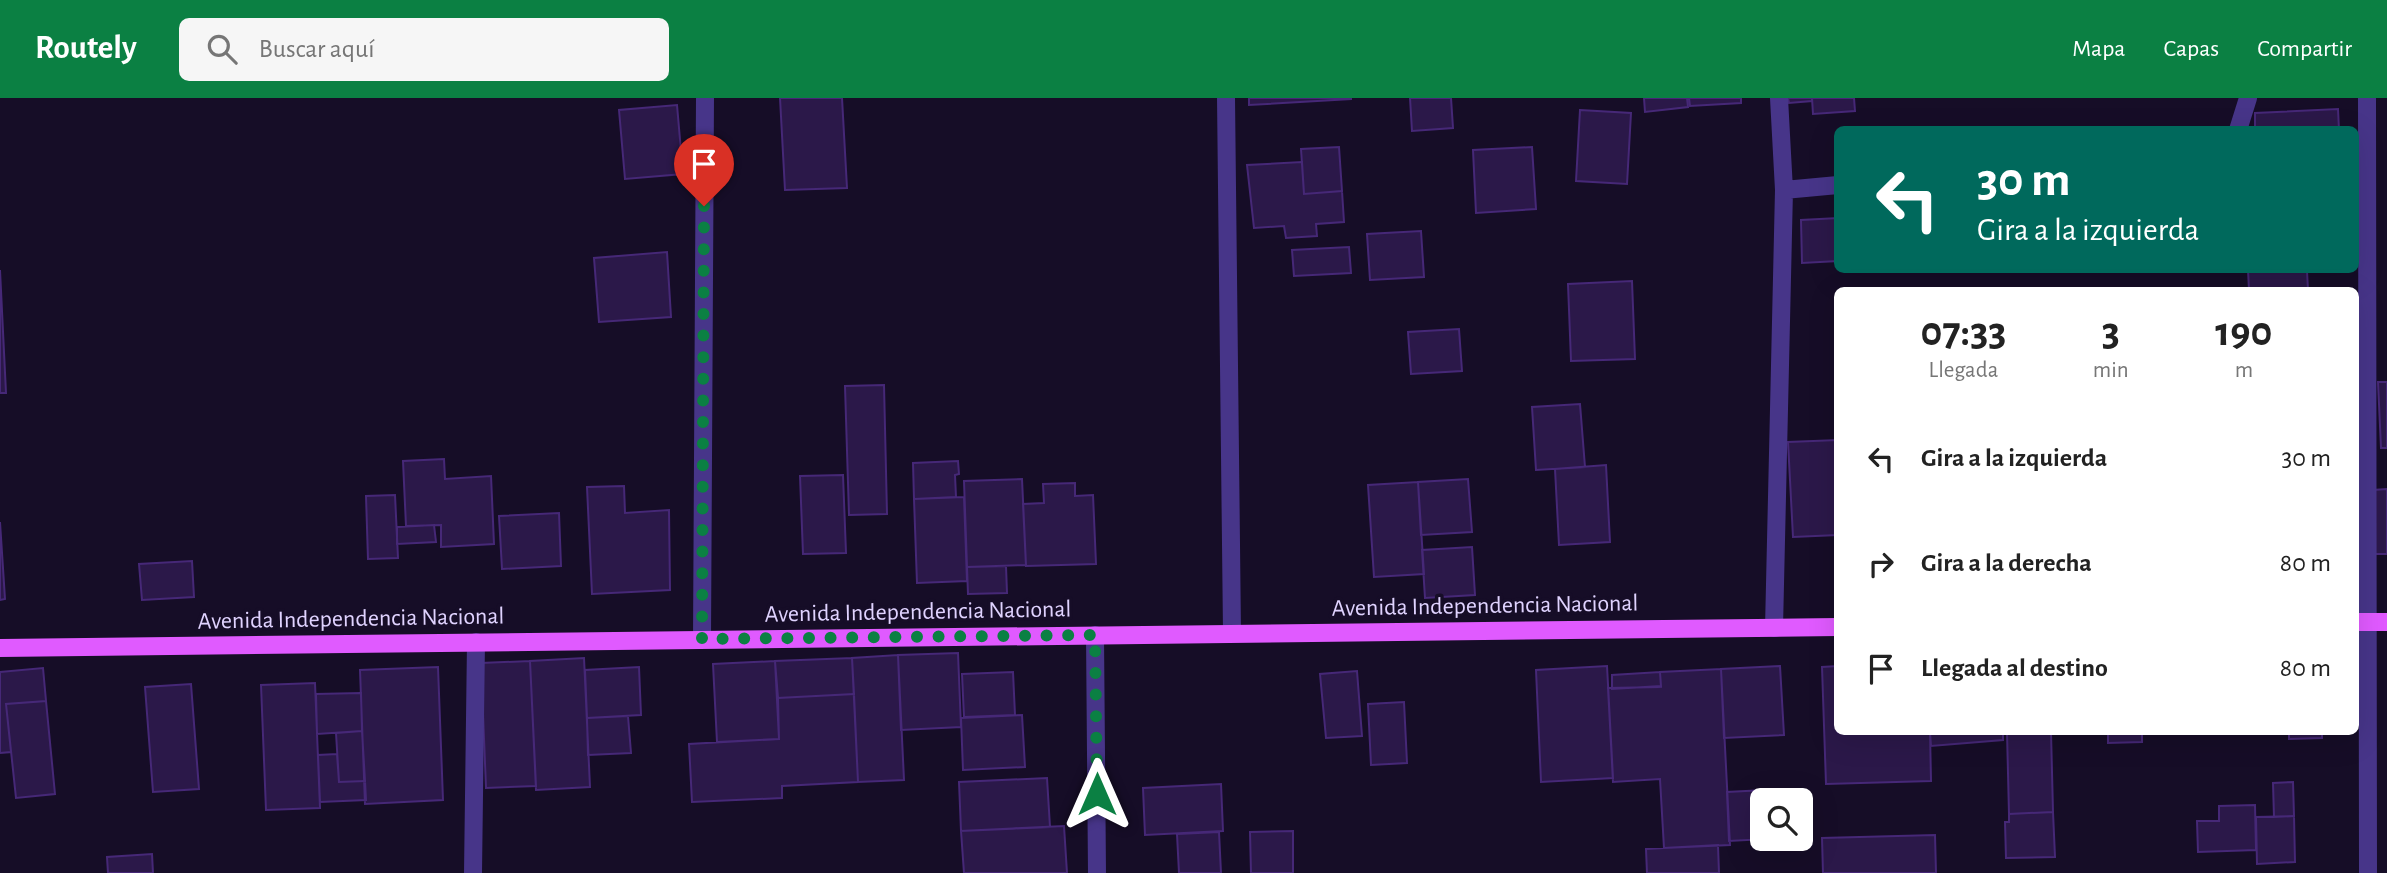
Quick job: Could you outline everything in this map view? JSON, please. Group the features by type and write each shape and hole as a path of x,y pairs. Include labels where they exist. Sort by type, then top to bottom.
{"main road":[{"path":"2361,622 2387,622"},
{"name":"Avenida Independencia Nacional","path":"0,648 1834,627"}],"street":[{"path":"702,639 705,98"},
{"path":"1226,98 1232,633"},
{"path":"1774,628 1784,190 1779,98"},
{"path":"2239,126 2248,98"},
{"path":"2367,98 2361,622 2368,873"},
{"path":"1784,190 1834,185"},
{"path":"1095,635 1097,873"},
{"path":"473,873 476,642"}],"building":[{"path":"780,98 842,98 847,188 785,190"},
{"path":"1249,98 1351,98 1351,99 1249,105"},
{"path":"1410,98 1451,98 1453,128 1412,131"},
{"path":"1644,98 1687,98 1688,107 1645,112"},
{"path":"1689,98 1741,98 1741,103 1690,106"},
{"path":"1788,98 1812,98 1812,101 1789,103"},
{"path":"1812,98 1854,98 1855,111 1813,114"},
{"path":"677,105 683,174 625,179 619,110"},
{"path":"2338,109 2339,126 2255,126 2255,113"},
{"path":"1580,110 1631,113 1627,184 1576,181"},
{"path":"1339,147 1342,191 1304,194 1301,149"},
{"path":"1532,147 1536,209 1476,213 1473,150"},
{"path":"1302,162 1304,194 1342,191 1344,222 1316,224 1317,236 1286,238 1284,226 1254,228 1247,165"},
{"path":"1834,218 1834,261 1802,263 1801,220"},
{"path":"1421,231 1424,277 1370,280 1367,234"},
{"path":"1349,247 1351,273 1294,276 1292,250"},
{"path":"667,252 671,317 599,322 594,258"},
{"path":"0,270 6,393 0,393"},
{"path":"2248,273 2307,273 2308,287 2249,287"},
{"path":"1632,281 1635,359 1571,361 1568,284"},
{"path":"1459,329 1462,371 1411,374 1408,332"},
{"path":"2378,382 2387,382 2387,448 2381,448"},
{"path":"884,385 887,514 849,515 845,386"},
{"path":"1580,404 1585,467 1536,470 1532,407"},
{"path":"1834,440 1834,535 1793,537 1788,442"},
{"path":"444,459 445,479 491,476 494,544 441,547 441,525 406,526 403,461"},
{"path":"958,461 959,474 955,475 956,497 914,499 913,463"},
{"path":"1606,465 1610,542 1559,545 1555,469"},
{"path":"843,475 846,553 803,554 800,476"},
{"path":"1022,479 1026,565 967,567 964,481"},
{"path":"1468,479 1472,532 1421,535 1418,482"},
{"path":"1418,482 1424,574 1374,577 1368,485"},
{"path":"1075,483 1075,496 1093,495 1096,564 1026,566 1023,504 1044,503 1043,484"},
{"path":"624,486 625,513 669,510 670,590 592,594 587,487"},
{"path":"2387,489 2387,554 2375,554 2373,490"},
{"path":"395,495 398,558 368,559 366,496"},
{"path":"964,497 967,581 917,583 914,499"},
{"path":"559,513 561,566 502,569 499,516"},
{"path":"0,522 5,599 0,600"},
{"path":"434,525 436,542 397,544 397,527"},
{"path":"1472,547 1475,595 1425,598 1422,550"},
{"path":"192,561 194,597 142,600 139,564"},
{"path":"1006,566 1007,593 968,594 967,567"},
{"path":"958,653 961,727 901,730 898,655"},
{"path":"898,655 904,780 858,782 852,658"},
{"path":"584,658 590,787 536,790 530,661"},
{"path":"852,658 854,694 778,698 775,661"},
{"path":"530,661 536,786 486,788 481,663"},
{"path":"775,661 779,739 717,742 713,664"},
{"path":"1607,666 1613,778 1541,782 1536,670"},
{"path":"1780,666 1784,735 1724,738 1721,669"},
{"path":"1834,666 1834,735 1930,735 1931,781 1826,784 1822,667"},
{"path":"438,667 443,800 365,804 360,670"},
{"path":"639,667 641,715 587,718 585,670"},
{"path":"43,668 46,701 6,704 11,752 0,753 0,672"},
{"path":"1721,669 1730,845 1664,848 1660,779 1613,782 1608,688 1661,687 1660,672"},
{"path":"1357,671 1362,736 1326,738 1320,674"},
{"path":"1013,672 1015,715 964,717 962,674"},
{"path":"1660,672 1661,686 1612,689 1612,675"},
{"path":"315,683 320,808 266,810 261,685"},
{"path":"191,684 199,789 153,792 145,687"},
{"path":"361,693 362,731 317,734 316,694"},
{"path":"854,694 858,782 782,786 782,798 692,802 689,744 779,739 778,698"},
{"path":"46,701 55,794 16,798 6,704"},
{"path":"1404,702 1407,763 1371,765 1368,704"},
{"path":"1022,715 1025,767 963,770 961,718"},
{"path":"628,716 631,753 588,755 587,718"},
{"path":"362,731 365,781 339,782 336,733"},
{"path":"1930,735 2003,735 2003,740 1931,746"},
{"path":"2007,735 2051,735 2053,812 2009,814"},
{"path":"2108,735 2142,735 2142,742 2108,743"},
{"path":"2289,735 2322,735 2322,738 2289,739"},
{"path":"337,754 339,782 365,781 366,800 320,802 318,755"},
{"path":"1047,778 1050,827 961,831 959,782"},
{"path":"2293,782 2294,816 2274,817 2273,783"},
{"path":"1221,784 1223,831 1145,835 1143,788"},
{"path":"1750,791 1750,840 1729,841 1727,792"},
{"path":"2255,805 2256,850 2198,852 2197,821 2219,821 2219,806"},
{"path":"2053,812 2055,857 2006,858 2005,822 2009,822 2009,814"},
{"path":"2294,816 2295,862 2257,864 2256,817"},
{"path":"1064,826 1067,873 964,873 961,831"},
{"path":"1293,831 1293,873 1251,873 1250,832"},
{"path":"1219,832 1221,873 1179,873 1177,834"},
{"path":"1935,835 1936,873 1823,873 1822,838"},
{"path":"1718,845 1719,873 1647,873 1646,849"},
{"path":"152,854 153,873 108,873 107,857"}],"route":[{"path":"704,206 702,639 1095,635 1097,794"}]}
